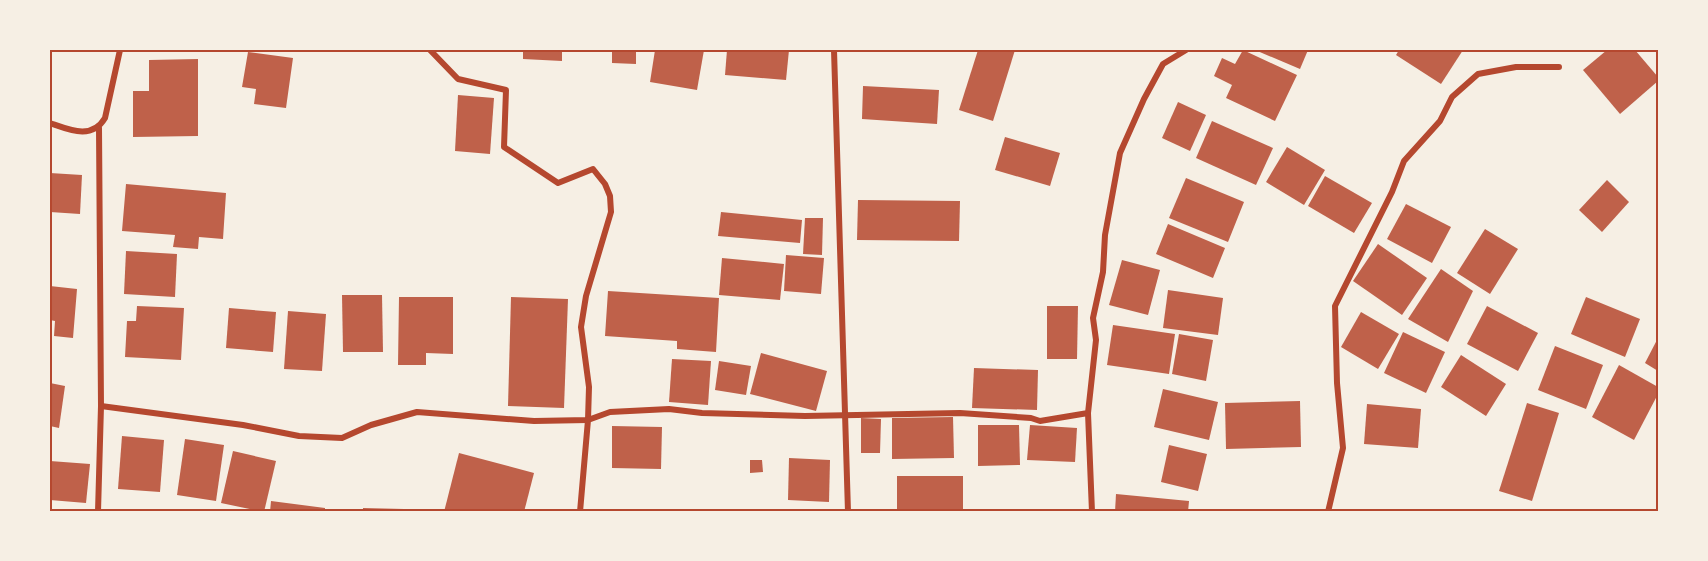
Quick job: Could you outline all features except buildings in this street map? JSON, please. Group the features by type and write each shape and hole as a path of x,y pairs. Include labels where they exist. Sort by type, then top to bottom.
{"street":[{"path":"98,512 102,406 99,128 105,118 120,50"},
{"path":"430,50 458,79 506,90 504,147 558,183 593,169 605,184 610,196 611,212 586,296 581,327 589,387 580,512"},
{"path":"834,50 849,512"},
{"path":"1092,512 1088,413 1096,340 1093,318 1103,272 1105,235 1120,153 1143,99 1163,64 1186,50"},
{"path":"1328,512 1343,448 1337,383 1335,306 1392,192 1404,161 1440,121 1452,97 1478,74 1516,67 1559,67"},
{"path":"50,123 69,130 90,132 99,128"},
{"path":"102,406 243,425 299,436 342,438 370,425 417,412 534,421 588,420 610,412 669,409 702,413 805,416 960,413 1031,418 1040,421 1088,413"}]}
